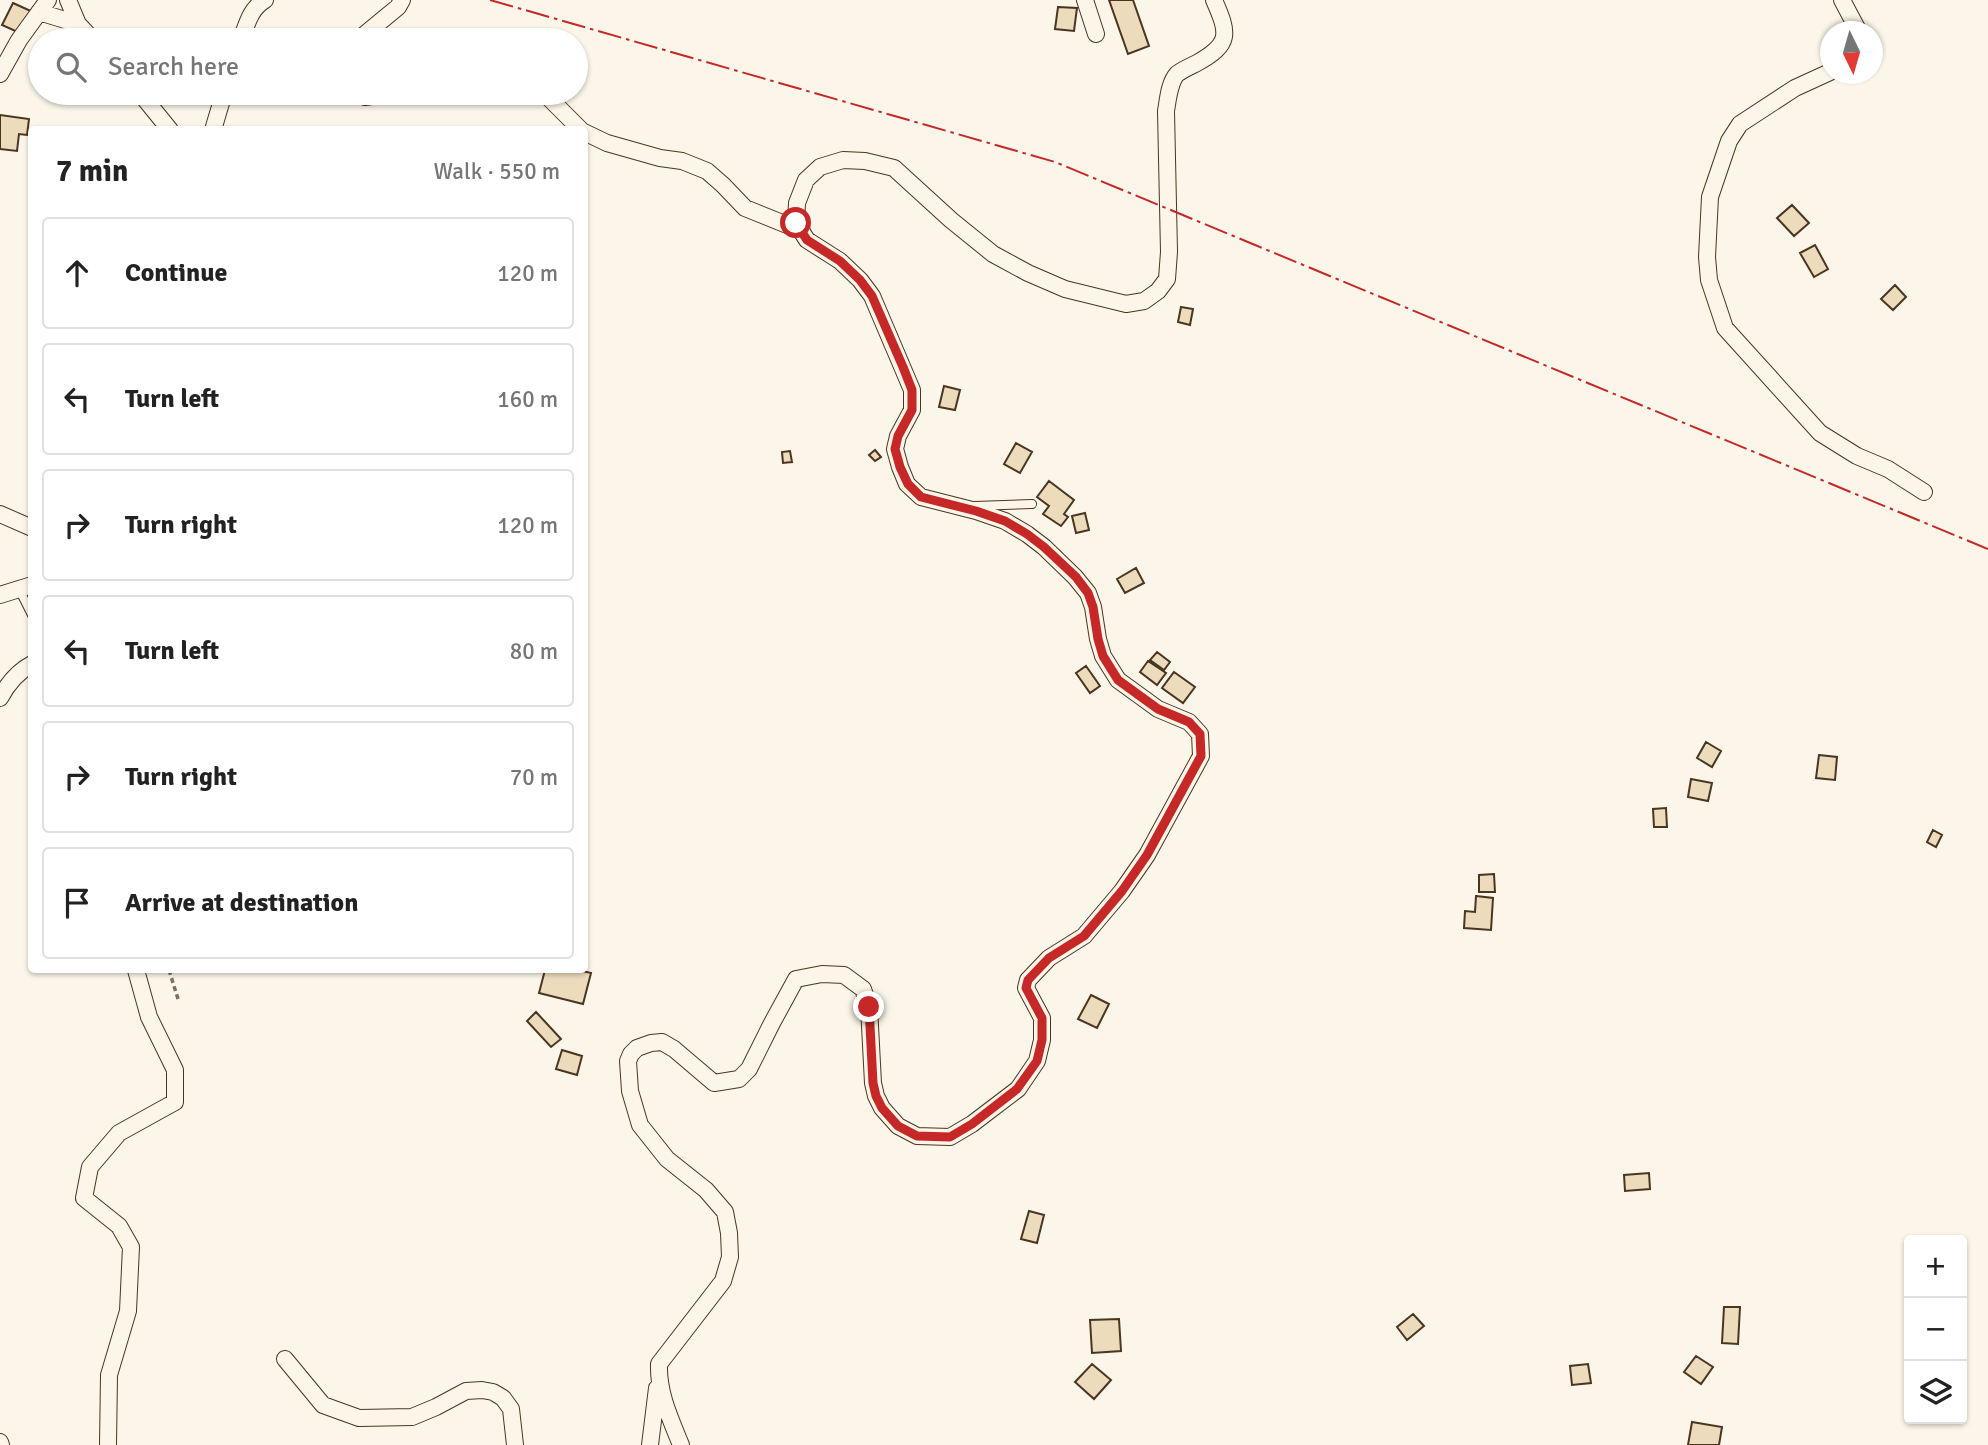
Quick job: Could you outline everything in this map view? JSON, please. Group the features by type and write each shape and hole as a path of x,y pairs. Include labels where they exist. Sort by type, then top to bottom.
{"street":[{"path":"68,0 78,24"},
{"path":"245,28 251,13 265,0"},
{"path":"373,28 398,7 402,0"},
{"path":"1085,0 1096,34"},
{"path":"650,1445 659,1364 723,1281 730,1257 729,1233 725,1212 706,1190 667,1159 640,1125 630,1091 628,1061 631,1054 637,1048 662,1042 714,1083 739,1079 749,1069 796,979 822,974 844,975 863,989 869,1007 873,1083 882,1108 898,1126 917,1136 950,1137 972,1124 1017,1089 1037,1061 1042,1040 1042,1018 1026,988 1028,980 1049,958 1084,936 1122,891 1147,855 1201,756 1200,734 1189,722 1158,709 1118,680 1103,656 1088,593 1076,577 1044,547 1005,521 921,497 908,484 895,449 898,436 912,410 912,390 903,367 872,296 840,261 807,240 796,223 797,203 806,180 820,167 843,160 865,161 894,168 993,254 1028,273 1065,289 1126,304 1144,301 1158,291 1167,279 1169,252 1166,111 1170,90 1178,74 1220,48 1224,39 1224,26 1214,0"},
{"path":"1842,0 1853,21"},
{"path":"0,74 19,40 43,6 82,28"},
{"path":"1820,77 1795,88 1740,124 1729,141 1710,197 1707,257 1709,280 1725,328 1820,433 1857,456 1888,468 1924,492"},
{"path":"150,105 167,126"},
{"path":"214,126 220,105"},
{"path":"556,105 578,126"},
{"path":"588,134 607,143 660,158 682,161 706,171 746,208 802,231"},
{"path":"0,514 28,526"},
{"path":"0,594 25,587"},
{"path":"0,698 6,685 28,666"},
{"path":"108,1445 109,1375 128,1311 131,1247 120,1226 84,1198 90,1167 120,1133 176,1102 175,1070 149,1017 137,973"},
{"path":"285,1359 323,1405 359,1418 412,1417 466,1391 493,1392 503,1398 511,1409 516,1445"},
{"path":"658,1379 662,1397 681,1445"}],"lane":[{"path":"958,507 1032,504"}],"path":[{"path":"170,973 178,999"}],"building":[{"path":"1109,0 1133,0 1149,46 1128,54"},
{"path":"13,3 33,12 22,34 2,25"},
{"path":"1058,7 1077,8 1074,31 1055,29"},
{"path":"0,115 29,119 27,135 19,134 17,151 0,149"},
{"path":"1792,205 1809,223 1794,236 1777,218"},
{"path":"1815,245 1828,269 1814,277 1800,253"},
{"path":"1895,285 1906,297 1893,310 1881,299"},
{"path":"1181,307 1193,309 1190,325 1178,322"},
{"path":"944,386 960,390 955,410 939,407"},
{"path":"1016,443 1032,452 1020,473 1004,464"},
{"path":"875,450 881,457 875,461 869,455"},
{"path":"790,451 792,462 783,463 782,452"},
{"path":"1049,481 1074,500 1064,514 1068,517 1061,526 1043,514 1049,506 1037,497"},
{"path":"1085,513 1089,530 1076,533 1072,516"},
{"path":"1136,568 1144,583 1125,593 1117,579"},
{"path":"1157,652 1170,662 1164,670 1150,660"},
{"path":"1148,661 1166,673 1157,685 1140,672"},
{"path":"1086,666 1100,686 1090,693 1076,673"},
{"path":"1174,672 1195,687 1183,703 1162,688"},
{"path":"1706,742 1721,751 1712,767 1697,758"},
{"path":"1819,755 1837,757 1835,780 1816,778"},
{"path":"1691,779 1712,783 1708,801 1688,797"},
{"path":"1666,808 1667,827 1654,827 1653,809"},
{"path":"1933,830 1942,835 1936,847 1927,842"},
{"path":"1494,874 1495,892 1479,892 1479,875"},
{"path":"1476,896 1493,898 1491,930 1464,928 1465,911 1475,912"},
{"path":"544,973 591,973 583,1004 539,993"},
{"path":"1091,995 1109,1004 1097,1028 1078,1019"},
{"path":"536,1012 561,1039 551,1047 527,1021"},
{"path":"562,1050 582,1056 577,1075 556,1069"},
{"path":"1649,1173 1650,1189 1625,1191 1624,1175"},
{"path":"1029,1211 1044,1215 1037,1243 1021,1239"},
{"path":"1724,1307 1740,1307 1738,1344 1722,1343"},
{"path":"1413,1314 1424,1326 1407,1340 1397,1327"},
{"path":"1119,1319 1121,1351 1092,1353 1090,1320"},
{"path":"1696,1356 1713,1367 1701,1384 1684,1372"},
{"path":"1092,1364 1111,1380 1094,1399 1075,1382"},
{"path":"1588,1364 1591,1383 1572,1385 1570,1366"},
{"path":"1692,1422 1722,1427 1719,1445 1688,1445"}],"power":[{"path":"490,0 588,28"},
{"path":"588,28 1055,162 1988,549"}],"route":[{"path":"796,223 807,240 840,261 872,296 903,367 912,390 912,410 898,436 895,449 908,484 921,497 1005,521 1044,547 1076,577 1088,593 1103,656 1118,680 1158,709 1189,722 1200,734 1201,743 1201,756 1192,773 1147,855 1122,891 1084,936 1049,958 1028,980 1026,988 1042,1018 1042,1040 1037,1061 1017,1089 972,1124 950,1137 917,1136 898,1126 882,1108 876,1096 869,1007"}]}
